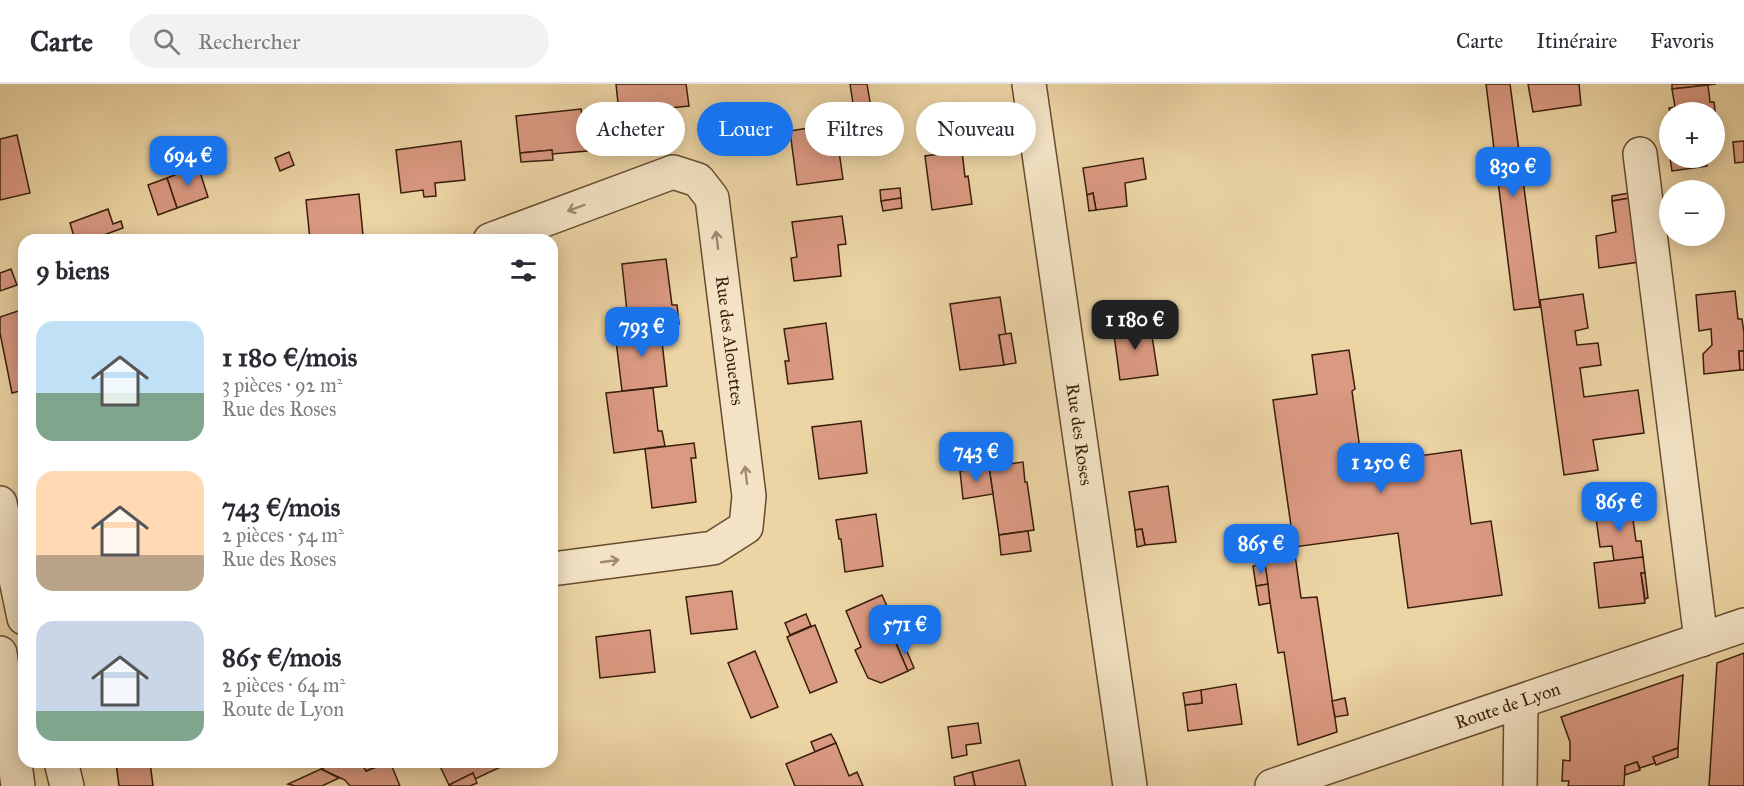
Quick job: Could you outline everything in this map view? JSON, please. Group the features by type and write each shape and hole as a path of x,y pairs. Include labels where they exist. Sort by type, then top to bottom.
{"street":[{"name":"Rue des Roses","path":"1029,84 1130,786"},
{"path":"1640,154 1701,640"},
{"name":"Rue des Alouettes","path":"506,234 673,172 698,180 712,198 749,496 746,527 713,548 558,568"},
{"path":"0,503 18,589"},
{"name":"Route de Lyon","path":"1272,786 1744,625"},
{"path":"0,632 18,630"},
{"path":"0,653 18,786"},
{"path":"1520,786 1521,702"},
{"path":"62,768 67,786"}],"building":[{"path":"616,84 686,84 689,106 685,106 685,102 618,102"},
{"path":"850,84 867,84 870,102 853,102"},
{"path":"1486,84 1510,84 1540,307 1514,310"},
{"path":"1528,84 1579,84 1581,105 1533,112"},
{"path":"1672,84 1716,84 1672,89"},
{"path":"1708,85 1710,102 1674,102 1672,89"},
{"path":"576,110 576,152 552,154 552,150 520,153 516,116"},
{"path":"805,129 805,156 840,156 843,179 797,185 793,131"},
{"path":"17,135 30,193 0,200 0,139"},
{"path":"461,141 465,180 435,183 436,196 424,197 423,190 401,193 396,150"},
{"path":"1744,141 1744,162 1735,163 1733,142"},
{"path":"552,150 553,160 521,162 520,153"},
{"path":"289,152 294,165 280,171 275,158"},
{"path":"925,156 963,156 972,204 932,210"},
{"path":"1143,158 1146,179 1125,183 1127,206 1096,210 1093,193 1087,195 1083,168"},
{"path":"198,166 208,197 177,208 167,178"},
{"path":"1672,168 1693,168 1672,171"},
{"path":"167,178 177,208 158,215 148,185"},
{"path":"900,188 901,198 881,201 880,190"},
{"path":"1093,193 1096,210 1089,211 1087,195"},
{"path":"1629,193 1630,198 1612,201 1612,196"},
{"path":"359,194 363,234 309,234 306,200"},
{"path":"901,198 902,208 883,211 881,201"},
{"path":"1630,198 1639,262 1599,268 1596,236 1616,232 1612,201"},
{"path":"108,209 113,224 121,221 123,228 106,234 73,234 70,223"},
{"path":"842,216 846,244 838,245 841,276 794,281 791,258 797,257 792,222"},
{"path":"666,259 672,305 677,305 679,324 619,332 616,313 627,312 622,264"},
{"path":"11,269 17,285 0,291 0,273"},
{"path":"1735,291 1738,319 1742,319 1744,333 1744,351 1739,351 1740,370 1704,374 1703,354 1712,345 1711,329 1699,331 1696,295"},
{"path":"1583,294 1588,328 1575,331 1577,345 1598,343 1601,365 1580,368 1584,397 1638,390 1644,433 1593,440 1598,470 1564,475 1540,300"},
{"path":"1000,297 1006,335 999,335 1004,365 960,370 950,304"},
{"path":"18,311 18,392 12,393 0,333 0,317"},
{"path":"826,323 833,379 788,384 785,361 789,361 784,329"},
{"path":"1150,323 1158,375 1120,380 1113,327"},
{"path":"665,326 667,341 662,342 667,386 622,391 615,332"},
{"path":"1011,333 1016,363 1004,365 999,335"},
{"path":"1349,350 1362,464 1461,450 1471,524 1491,521 1502,595 1408,608 1398,533 1294,547 1273,400 1317,394 1312,355"},
{"path":"1739,351 1744,351 1744,370 1740,370"},
{"path":"653,388 658,431 662,431 665,446 614,453 606,393"},
{"path":"861,421 867,473 819,479 812,427"},
{"path":"694,443 696,458 691,458 696,502 652,508 645,449"},
{"path":"1023,462 1034,530 999,535 989,467"},
{"path":"989,467 993,494 963,499 960,471"},
{"path":"1168,486 1176,542 1145,545 1142,529 1135,530 1129,492"},
{"path":"1631,506 1636,541 1641,541 1643,557 1614,561 1612,546 1600,547 1595,511"},
{"path":"876,514 883,566 845,572 836,520"},
{"path":"1142,529 1145,545 1137,547 1135,530"},
{"path":"1028,531 1031,551 1001,555 999,535"},
{"path":"1294,547 1301,598 1317,597 1337,732 1298,745 1284,652 1278,653 1262,550"},
{"path":"1643,557 1645,573 1641,573 1645,603 1599,608 1594,563"},
{"path":"1265,564 1268,584 1256,586 1253,566"},
{"path":"1641,573 1645,573 1648,598 1645,599"},
{"path":"1268,584 1270,603 1259,605 1256,586"},
{"path":"732,591 737,629 691,634 686,597"},
{"path":"882,595 902,640 896,643 908,671 881,683 868,678 855,650 861,647 846,611"},
{"path":"806,614 811,626 790,635 785,623"},
{"path":"815,625 837,682 810,693 787,637"},
{"path":"650,630 655,672 600,678 596,637"},
{"path":"902,640 914,668 908,671 896,643"},
{"path":"755,651 778,707 751,718 728,663"},
{"path":"1744,653 1744,786 1709,786 1717,663"},
{"path":"1683,675 1678,748 1653,757 1655,763 1640,768 1637,762 1625,766 1624,786 1568,786 1569,781 1562,781 1563,760 1570,761 1570,742 1561,717"},
{"path":"1236,684 1242,724 1188,731 1185,705 1202,703 1201,690"},
{"path":"1201,690 1202,703 1185,705 1183,693"},
{"path":"1345,698 1348,715 1335,717 1332,701"},
{"path":"978,723 981,743 966,745 967,755 952,758 948,727"},
{"path":"831,734 836,743 815,752 811,742"},
{"path":"836,743 849,776 857,772 863,786 795,786 786,764"},
{"path":"1678,748 1678,757 1656,765 1653,757"},
{"path":"1019,760 1026,786 975,786 972,772"},
{"path":"1637,762 1640,770 1625,775 1625,766"},
{"path":"117,768 151,768 153,786 119,786"},
{"path":"364,768 366,771 374,768 392,768 400,786 350,786 345,780 321,769"},
{"path":"441,768 498,768 475,779 473,773 449,785"},
{"path":"321,769 339,778 322,786 288,784"},
{"path":"972,772 975,786 955,786 954,777"},
{"path":"473,773 477,783 470,786 449,786 449,785"}]}
